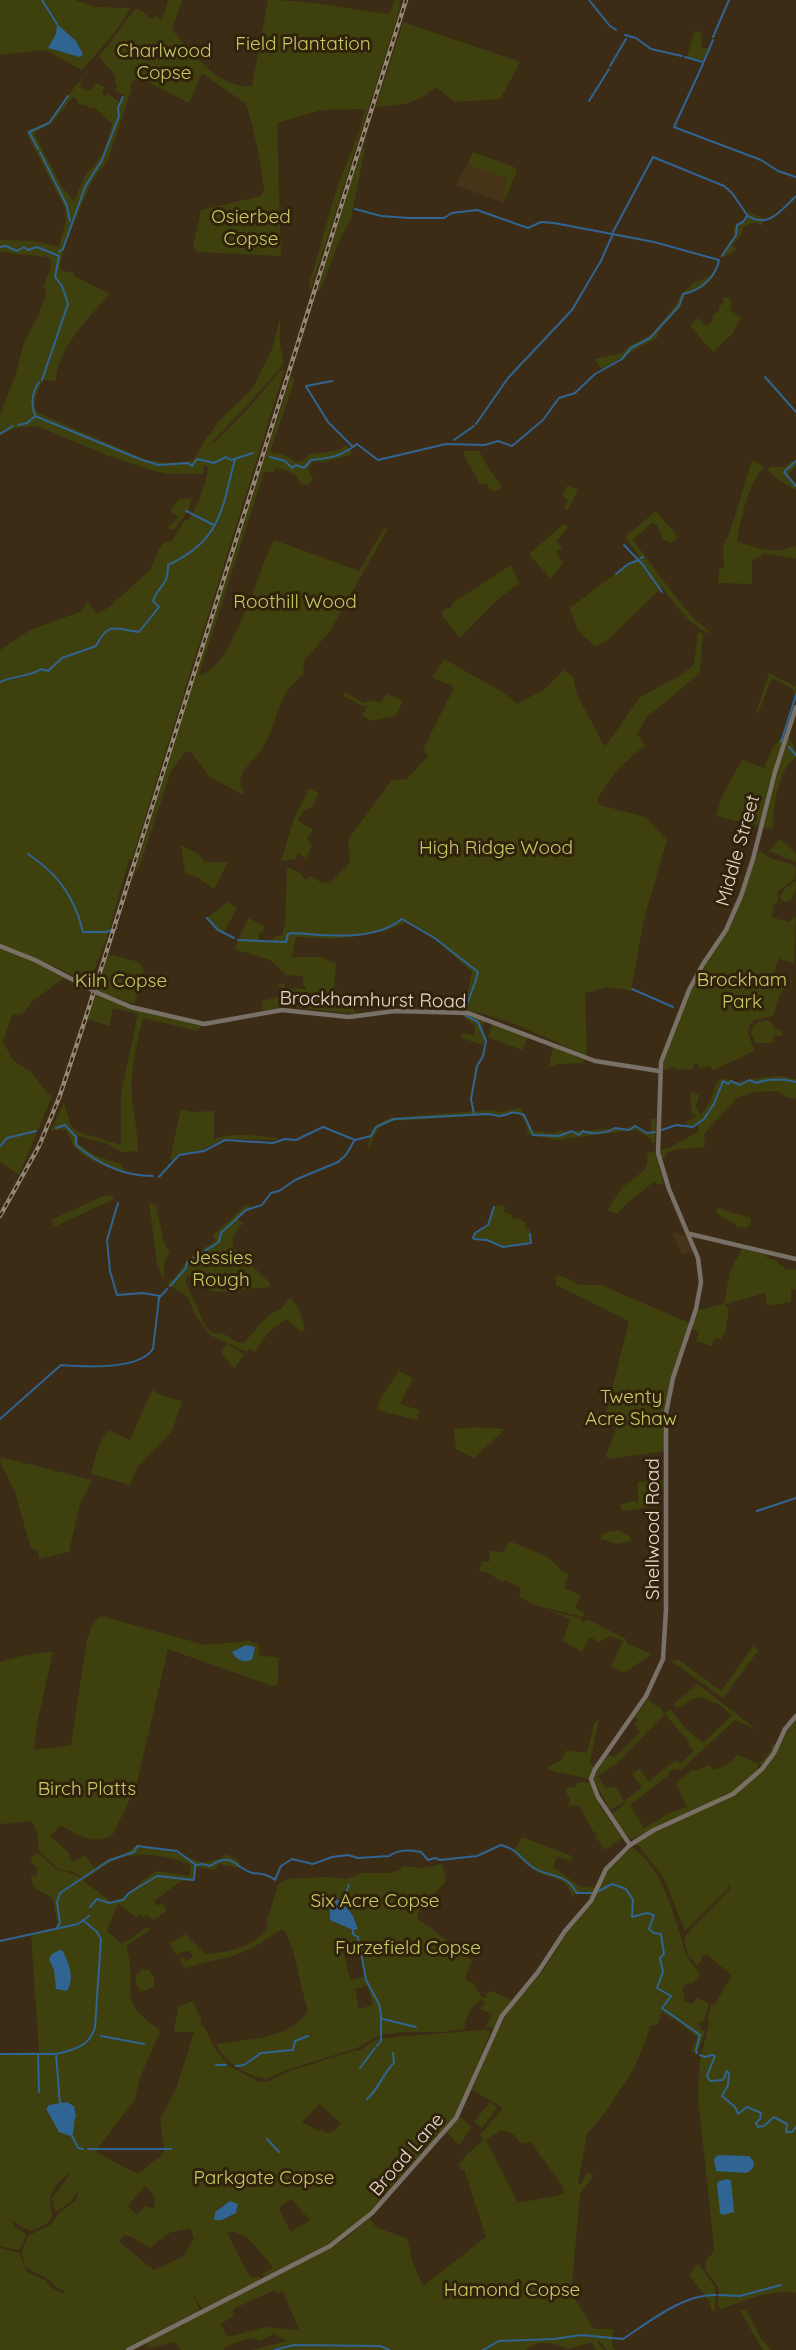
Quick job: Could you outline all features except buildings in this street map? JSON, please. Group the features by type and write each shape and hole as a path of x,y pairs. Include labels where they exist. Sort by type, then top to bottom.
{"street":[{"name":"Middle Street","path":"658,1153 661,1062 683,1003 703,964 726,930 741,896 796,707"},
{"name":"Brockhamhurst Road","path":"0,946 131,1007 204,1024 282,1010 349,1017 395,1012 468,1013 595,1061 659,1071"},
{"name":"Shellwood Road","path":"631,1845 598,1797 592,1779 595,1769 646,1696 666,1647 666,1413 673,1378 696,1309 701,1278 700,1263 666,1180 658,1153"},
{"path":"689,1234 796,1259"},
{"name":"Broad Lane","path":"128,2350 330,2246 372,2213 453,2123 502,2015 538,1972 596,1891 606,1869 631,1845 675,1819 733,1794 762,1769 774,1753 785,1729 796,1716"}],"shaded area":[{"path":"467,165 508,178 503,192 504,203 456,185"},
{"path":"671,1232 688,1236 687,1239 694,1250 682,1255"}],"green space":[{"path":"0,0 75,0 96,7 131,8 116,31 82,70 45,50 0,55"},
{"path":"168,0 182,0 172,30 217,76 228,82 252,86 268,0 313,3 389,14 395,0 401,0 311,289 309,284 334,197 365,109 321,110 277,123 281,256 198,252 193,247 201,210 261,196 264,191 246,104 202,73 189,103 146,81 133,80 108,160 92,181 62,256 60,270 73,273 74,276 110,294 68,346 62,357 56,381 44,380 39,387 34,405 38,413 145,459 170,462 194,460 218,422 253,388 272,349 280,318 280,345 284,364 211,443 247,410 280,371 285,369 132,859 129,860 107,937 89,984 50,964 47,969 64,978 33,1001 22,1014 12,1015 3,1042 13,1060 32,1073 52,1096 19,1175 0,1162 0,650 30,630 82,611 87,601 97,614 109,607 149,571 164,542 171,542 185,520 188,521 201,495 208,467 204,466 203,474 168,474 151,470 106,455 37,426 15,428 0,435 0,415 16,374 24,342 38,316 47,290 43,288 51,259 0,252 0,240 34,241 59,247 66,220 65,208 26,132 49,121 87,71 80,83 81,88 89,91 96,84 100,84 105,88 102,91 104,96 108,94 121,103 125,96 115,91 116,76 99,57 135,9 153,20 154,15 162,20","holes":["73,97 78,104 90,109 94,107 112,124 106,145 85,176 74,201 62,187 34,133 53,122"]},
{"name":"Field Plantation","path":"403,22 520,62 500,99 455,102 436,87 408,103 376,107"},
{"path":"695,30 702,34 701,47 708,49 703,60 687,57"},
{"path":"362,148 365,148 351,218 320,291 317,291"},
{"path":"473,152 517,170 505,200 503,192 507,178 467,165"},
{"path":"749,212 765,219 761,226 756,222 744,226 741,235 732,245 737,249 729,255 720,256 734,236 734,227"},
{"path":"716,273 704,287 685,295 679,309 659,331 657,338 601,369 594,359 623,353 629,346 651,335 682,293 694,283"},
{"path":"723,297 730,298 731,311 741,317 733,333 713,352 690,326 698,318 706,326 713,320 713,315 719,311 718,307 723,304"},
{"name":"Roothill Wood","path":"291,376 295,379 270,452 282,454 296,462 304,460 308,455 339,450 345,445 352,451 351,455 323,462 314,461 308,469 313,479 307,485 284,470 276,468 273,472 264,472 199,675 211,669 233,638 274,540 359,571 384,528 387,530 330,631 304,661 303,675 283,699 264,746 241,777 244,793 241,794 209,776 191,752 185,752 171,771 139,868 134,875 195,676"},
{"path":"464,451 479,451 502,487 494,492 486,484 480,484 464,456"},
{"path":"752,460 765,468 751,490 737,541 773,550 794,546 796,559 762,553 752,560 752,584 718,583 719,570 724,567 725,539 728,538"},
{"path":"792,461 796,462 796,466 789,473 790,479 796,484 796,490 778,480 768,470 769,467 784,467"},
{"path":"567,486 578,489 568,510 564,508 568,500 562,496"},
{"path":"192,498 188,511 174,530 167,528 179,517 170,512 179,499"},
{"path":"656,511 677,536 675,541 670,543 663,539 657,525 652,523 633,540 678,600 696,621 713,634 692,622 662,587 608,640 596,647 578,631 570,608 639,556 625,537"},
{"path":"565,523 568,527 557,541 562,548 556,552 563,563 551,579 529,554"},
{"path":"511,565 519,583 497,600 460,638 442,612"},
{"name":"High Ridge Wood","path":"698,632 703,634 700,673 647,717 637,734 645,745 617,770 597,799 600,805 645,817 667,840 645,915 631,990 607,987 585,993 587,1056 488,1015 455,1010 468,991 472,972 432,937 407,922 382,932 334,939 296,937 292,957 323,957 336,963 334,990 347,1000 356,1014 283,1006 263,1011 261,1001 279,997 279,983 284,984 285,988 306,989 306,986 303,986 303,976 286,975 270,960 234,949 248,918 264,926 259,940 272,941 276,936 282,936 285,925 287,867 299,872 305,879 312,876 323,884 329,884 350,863 348,840 391,781 407,779 428,756 423,749 453,690 451,685 432,678 444,659 501,691 517,704 545,689 564,670 573,677 577,695 605,747 640,697 694,665"},
{"path":"769,673 796,687 796,698 792,688 772,678 756,713"},
{"path":"345,692 363,703 370,700 380,703 387,694 403,701 396,716 371,721 362,715 368,706 343,696"},
{"path":"785,733 759,826 716,816 722,796 742,760 764,768 772,749"},
{"path":"789,737 796,758 790,762 781,779 775,801 773,829 763,828 784,746"},
{"path":"309,788 318,793 313,806 305,810 297,820 313,830 307,838 312,846 307,855 308,861 298,853 295,859 281,861 294,819"},
{"path":"780,839 796,854 796,862 769,851"},
{"path":"179,845 197,853 205,862 228,862 214,889 197,877 185,873"},
{"name":"Brockham Park","path":"759,850 772,859 792,864 796,868 795,878 777,893 778,902 774,904 771,917 788,922 796,916 794,963 779,957 773,977 786,985 779,996 773,1016 755,1020 750,1024 748,1031 754,1051 714,1070 709,1066 699,1069 698,1064 694,1064 693,1069 677,1070 672,1066 662,1070 665,1053 668,1053 668,1045 689,994 704,965 732,923"},
{"path":"796,881 793,897 789,901 782,901 780,896 785,888"},
{"path":"227,902 237,908 223,934 207,918"},
{"name":"Kiln Copse","path":"108,954 139,962 144,970 134,1004 97,991"},
{"path":"96,994 135,1010 201,1026 198,1031 143,1018 132,1076 138,1151 121,1152 108,1144 78,1136 78,1143 94,1155 120,1164 125,1170 123,1173 83,1155 73,1145 65,1130 51,1130 64,1103 71,1126 78,1132 121,1145 121,1093 138,1014 113,1008 109,1026 87,1019"},
{"path":"464,1014 485,1020 482,1029 485,1036 483,1045 461,1038 463,1033 474,1035 475,1025 465,1019"},
{"path":"769,1020 775,1028 783,1032 782,1036 774,1035 772,1043 756,1043 751,1033 753,1026"},
{"path":"493,1023 528,1036 522,1050 488,1037"},
{"path":"553,1047 584,1060 583,1063 549,1067"},
{"path":"782,1076 796,1079 796,1099 777,1091 754,1092 737,1098 704,1134 705,1147 679,1149 666,1153 665,1158 661,1159 659,1150 669,1148 698,1132 699,1121 693,1126 687,1125 687,1121 697,1116 692,1114 690,1093 699,1095 696,1106 701,1115 711,1100 716,1083 722,1078 738,1082"},
{"path":"521,1108 533,1131 554,1133 561,1130 565,1132 636,1127 651,1133 651,1119 656,1119 655,1143 636,1130 556,1140 533,1136 528,1134 526,1123 520,1115 511,1114 500,1118 492,1115 391,1121 378,1128 368,1151 373,1130 379,1123 390,1118 489,1110 499,1112"},
{"path":"181,1109 192,1112 214,1111 214,1140 245,1135 277,1140 223,1139 202,1150 177,1154 173,1160 170,1159"},
{"path":"647,1152 655,1153 664,1183 659,1185 653,1182 618,1214 607,1211 622,1189 646,1167"},
{"path":"111,1195 114,1199 54,1227 51,1220 103,1196"},
{"path":"149,1202 156,1206 165,1246 170,1251 165,1261 163,1280 157,1263"},
{"name":"Jessies Rough","path":"247,1204 251,1207 238,1219 243,1223 233,1236 233,1247 269,1282 270,1287 214,1292 193,1274 186,1277 186,1283 206,1328 237,1342 244,1343 272,1313 281,1309 290,1298 293,1301 300,1312 305,1330 300,1331 286,1319 270,1331 254,1352 249,1349 246,1352 210,1335 195,1315 188,1297 166,1283 174,1279 188,1259 215,1241 213,1235"},
{"path":"505,1205 504,1212 512,1215 511,1218 521,1219 525,1222 525,1228 530,1229 530,1242 502,1247 490,1240 473,1237 488,1226 495,1206"},
{"path":"717,1207 750,1218 751,1223 746,1228 737,1227 716,1213"},
{"path":"742,1249 766,1254 766,1257 775,1260 787,1270 796,1269 796,1289 791,1290 791,1302 767,1306 765,1293 725,1304 729,1310 725,1333 721,1339 715,1338 712,1346 696,1341 699,1332 691,1329 698,1310 724,1304 730,1271"},
{"name":"Twenty Acre Shaw","path":"563,1276 579,1285 601,1285 689,1323 670,1386 665,1451 608,1459 606,1456 617,1426 604,1421 629,1321 556,1285 556,1277"},
{"path":"227,1344 244,1354 235,1369 221,1353"},
{"path":"399,1371 413,1378 400,1404 419,1410 417,1420 377,1410 380,1399"},
{"path":"152,1390 182,1401 172,1431 137,1468 130,1485 91,1474 97,1450 105,1434 109,1430 130,1440"},
{"path":"454,1429 505,1429 474,1458 456,1449"},
{"path":"1,1457 92,1480 80,1504 69,1552 39,1559 38,1550 31,1549 15,1492 0,1462"},
{"path":"665,1480 661,1482 665,1487 654,1488 652,1507 621,1511 621,1504 634,1501 638,1504 638,1482"},
{"path":"618,1530 630,1536 631,1541 617,1544 600,1539 604,1533"},
{"path":"509,1541 548,1557 569,1574 564,1588 581,1595 575,1608 584,1613 583,1617 534,1605 519,1596 521,1588 505,1580 503,1583 489,1573 479,1571 482,1561 489,1562 488,1551 504,1552"},
{"path":"551,1611 582,1619 582,1624 589,1620 626,1639 626,1643 652,1654 624,1673 611,1666 623,1641 610,1636 599,1642 590,1637 582,1652 563,1641 570,1619"},
{"path":"101,1616 205,1645 249,1641 259,1645 259,1655 278,1658 278,1683 275,1687 168,1649 136,1787 113,1834 93,1839 61,1825 50,1836 68,1852 72,1863 85,1855 95,1869 134,1847 166,1849 204,1863 222,1858 226,1854 240,1862 238,1868 219,1864 214,1870 197,1867 194,1881 181,1881 154,1901 157,1906 162,1903 167,1910 154,1920 146,1915 143,1918 140,1915 136,1917 118,1904 107,1931 122,1944 147,1927 150,1930 126,1946 132,2002 142,2016 159,2029 159,2034 141,2075 134,2101 97,2153 138,2174 163,2154 160,2119 176,2089 194,2032 174,2032 178,2007 193,2001 201,2019 201,2026 204,2026 215,2049 229,2066 260,2082 359,2051 382,2038 483,2030 490,2033 458,2112 448,2126 444,2127 445,2130 435,2136 436,2139 420,2152 417,2159 413,2159 415,2161 410,2166 406,2165 408,2169 397,2182 393,2180 395,2185 387,2195 383,2195 384,2198 355,2223 354,2227 327,2245 264,2278 262,2273 273,2268 264,2256 253,2243 240,2234 227,2233 250,2277 260,2276 261,2279 202,2309 189,2288 200,2310 124,2350 0,2350 0,2248 19,2253 27,2272 65,2294 45,2277 25,2267 22,2252 28,2236 52,2224 60,2212 75,2201 78,2193 71,2202 57,2211 54,2209 52,2198 68,2174 52,2192 50,2203 53,2215 47,2224 30,2231 11,2220 14,2226 26,2234 21,2248 18,2250 0,2246 0,2055 39,2052 31,1934 58,1927 53,1899 33,1886 31,1876 37,1875 37,1868 31,1863 32,1857 38,1853 56,1869 76,1875 110,1901 123,1898 157,1871 189,1876 191,1868 189,1864 170,1858 142,1855 109,1863 84,1879 74,1872 58,1869 39,1850 32,1821 0,1824 0,1662 53,1652 34,1750 71,1745 87,1639 93,1624","holes":["67,2102 73,2104 76,2117 73,2121 74,2132 58,2130 46,2111 48,2106","319,2104 341,2123 334,2131 319,2131 302,2122","145,2186 154,2196 155,2202 153,2208 144,2206 137,2215 128,2206","291,2199 310,2220 291,2232 279,2210","230,2201 238,2206 234,2214 222,2220 218,2209","190,2228 194,2238 184,2256 154,2270 119,2242 124,2235 152,2249 153,2245 171,2232"]},
{"path":"754,1645 758,1651 723,1698 671,1661 679,1660 721,1691"},
{"path":"698,1684 758,1731 735,1720 681,1770 673,1769 630,1805 644,1828 674,1811 687,1807 676,1783 693,1769 695,1771 709,1765 714,1770 728,1764 738,1755 759,1764 758,1770 776,1754 796,1719 796,2293 768,2294 722,2309 718,2307 719,2289 706,2270 705,2262 714,2251 714,2246 698,2098 700,2059 711,2005 714,2005 732,1976 706,1953 697,1965 688,1955 684,1940 731,1888 728,1885 728,1889 685,1931 664,1878 635,1844 646,1833 630,1840 612,1814 626,1803 610,1810 594,1780 608,1754 616,1756 640,1732 634,1724 638,1719 635,1716 648,1699 657,1707 658,1705 664,1714 670,1709 686,1729 703,1743 732,1715 716,1702 703,1697 691,1699 682,1707 677,1708 673,1704","holes":["665,1714 694,1751 681,1763 675,1761 649,1781 639,1769 632,1774 642,1787 624,1801 619,1790 614,1787 605,1788 598,1776 616,1764"]},
{"path":"599,1719 590,1763 594,1767 589,1779 548,1770 548,1767 561,1760 567,1750 587,1753 594,1724"},
{"path":"773,1743 776,1747 762,1766 759,1764 770,1752"},
{"path":"577,1782 590,1783 600,1806 622,1838 605,1850 579,1805 567,1806 571,1801 565,1790 576,1787"},
{"path":"522,1837 572,1856 571,1861 557,1857 553,1867 579,1886 596,1888 592,1896 585,1893 574,1895 573,1898 564,1882 539,1873 529,1866 513,1851"},
{"name":"Hamond Copse","path":"632,1847 656,1873 687,1956 699,1972 699,1976 691,1984 685,1983 683,2001 693,2004 696,1998 709,2003 704,2020 698,2024 700,2029 705,2031 697,2055 691,2051 697,2038 662,2012 658,2024 650,2026 632,2072 587,2134 578,2184 581,2184 587,2173 594,2175 580,2194 571,2293 594,2329 613,2329 612,2345 615,2350 607,2350 599,2341 597,2342 604,2350 596,2350 591,2342 569,2349 541,2343 526,2350 252,2350 287,2341 274,2334 260,2341 252,2338 228,2345 223,2350 181,2350 175,2342 149,2348 146,2343 181,2324 190,2338 182,2324 344,2240 369,2218 377,2228 407,2238 412,2260 423,2286 486,2237 464,2169 461,2170 459,2164 484,2140 480,2135 503,2108 472,2090 492,2042 510,2009 543,1971 567,1932 592,1904 607,1870","holes":["501,2130 513,2134 522,2144 530,2141 562,2185 564,2194 518,2203 486,2140","275,2290 277,2294 283,2291 299,2330 265,2327 226,2335 221,2324 233,2316 233,2309"]},
{"path":"442,1864 446,1878 419,1911 417,1918 472,1960 465,1979 473,1983 482,1998 488,1997 486,1994 491,1991 511,2000 494,2028 486,2027 492,2014 480,2009 485,2003 482,1999 470,2011 465,2029 380,2035 357,2048 266,2079 244,2071 225,2057 216,2044 279,2033 300,2020 308,2010 285,1931 281,1930 241,1953 185,1969 179,1959 184,1957 186,1961 193,1957 190,1951 177,1956 169,1944 185,1934 205,1954 247,1945 267,1929 267,1920 278,1885 286,1879 347,1879 362,1873 389,1873 403,1866 423,1868","holes":["338,1899 346,1904 348,1912 358,1925 330,1920 331,1904","356,1946 360,1951 365,1976 352,1980 350,1978 343,1951 346,1947","368,1987 373,2005 359,2009 355,1989"]},
{"path":"142,1969 149,1970 154,1977 154,1987 141,1992 136,1984 136,1975"},
{"path":"490,2102 497,2108 482,2128 474,2122"},
{"path":"460,2117 472,2127 459,2145 447,2132"},
{"path":"698,2263 715,2287 715,2310 712,2312 709,2301 689,2275"},
{"path":"746,2309 760,2337 771,2350 763,2350 740,2311"}],"water":[{"path":"57,24 76,41 83,54 80,57 48,48 56,34"},
{"path":"246,1645 255,1647 252,1660 240,1660 232,1652"},
{"path":"336,1900 341,1900 353,1916 358,1929 353,1930 330,1920 330,1908"},
{"path":"60,1950 63,1951 70,1971 71,1981 67,1991 56,1989 54,1970 49,1959"},
{"path":"67,2102 74,2106 76,2116 71,2136 59,2132 46,2109 49,2105"},
{"path":"718,2155 749,2156 754,2162 753,2168 747,2173 716,2171 714,2159"},
{"path":"728,2179 731,2181 734,2212 722,2215 717,2184"},
{"path":"230,2201 238,2204 236,2213 222,2220 214,2220 215,2212"}],"waterway":[{"path":"42,0 57,24"},
{"path":"589,0 616,30"},
{"path":"713,37 729,0"},
{"path":"625,35 636,38 651,49 682,56"},
{"path":"610,66 626,39"},
{"path":"704,61 713,40"},
{"path":"685,57 703,64 674,127 761,160 778,171 796,177"},
{"path":"589,101 609,69"},
{"path":"38,149 29,132 49,123 68,96"},
{"path":"59,252 63,249 85,187 102,160 119,116 118,108 123,97"},
{"path":"40,152 67,206 70,221"},
{"path":"613,232 653,157 724,186 747,215"},
{"path":"748,216 768,219 780,212 796,196"},
{"path":"270,457 285,461 292,468 296,465 304,468 311,460 335,456 357,444 378,460 446,444 485,445 498,441 512,446 543,420 559,398 575,393 595,374 622,359 631,348 650,338 679,306 683,294 695,290 711,277 719,260 654,242 554,223 541,222 528,228 477,210 452,213 444,218 409,218 381,216 355,209"},
{"path":"722,256 736,235 737,225 747,216"},
{"path":"600,263 612,236"},
{"path":"0,247 6,246 17,251 24,247 28,250 37,247 59,256 55,277 62,286 68,304 42,380"},
{"path":"476,424 508,378 572,310 599,264"},
{"path":"765,377 796,412"},
{"path":"332,381 306,386 328,422 353,447"},
{"path":"35,415 33,398 39,382"},
{"path":"35,416 159,465 188,463 192,466 197,459 214,463 226,457 231,460 253,453"},
{"path":"18,425 27,423 34,417"},
{"path":"0,434 13,426"},
{"path":"454,440 474,426"},
{"path":"0,682 41,669 48,671 62,658 96,646 104,633 113,628 139,632 159,607 153,601 167,577 168,565 199,545 217,521 235,459"},
{"path":"796,461 784,472 796,486"},
{"path":"190,513 214,525"},
{"path":"624,545 643,565 662,592"},
{"path":"616,574 628,564 639,560"},
{"path":"781,742 796,695"},
{"path":"789,747 796,755"},
{"path":"28,854 52,873 64,888 74,905 83,932 106,932 117,928"},
{"path":"207,918 218,930 234,938"},
{"path":"238,940 286,942 288,934 293,933 335,936 364,934 378,931 402,919 436,939 478,972 475,983"},
{"path":"465,1010 474,985"},
{"path":"632,989 673,1007"},
{"path":"465,1015 478,1022 486,1041 483,1056 477,1066 471,1099 474,1114"},
{"path":"662,1130 676,1125 693,1127 704,1119 714,1104 723,1081 740,1085 749,1080 757,1083 766,1080 796,1082"},
{"path":"159,1177 179,1155 204,1151 225,1140 273,1143 285,1139 296,1140 323,1127 355,1140 371,1136 376,1127 394,1119 487,1114 498,1116 516,1113 524,1115 533,1135 559,1136 572,1131 579,1135 583,1131 599,1133 615,1128 629,1130 635,1126 647,1133 655,1132"},
{"path":"56,1128 65,1125 76,1137 76,1145 102,1163 132,1174 153,1176"},
{"path":"0,1146 7,1138 36,1131"},
{"path":"170,1286 186,1268 187,1262 219,1242 221,1233 246,1210 262,1205 271,1193 295,1180 338,1162 346,1155 354,1141"},
{"path":"118,1203 107,1240 110,1271 117,1295 143,1293 160,1296"},
{"path":"473,1238 475,1233 488,1225 494,1207"},
{"path":"474,1239 487,1240 503,1247 531,1243 530,1234"},
{"path":"0,1419 61,1365 111,1366 146,1356 153,1349 159,1298 167,1289"},
{"path":"757,1511 796,1498"},
{"path":"57,1927 60,1923 57,1902 60,1893 110,1860 134,1852 137,1846 177,1851 196,1865 210,1866 229,1860 247,1871 267,1875 275,1880 281,1866 292,1859 313,1864 332,1857 389,1856 409,1851 421,1852 428,1860 440,1860 477,1856 501,1845 516,1852 534,1868 562,1878 577,1893 594,1893"},
{"path":"90,1907 97,1899 109,1903 123,1900 129,1893 157,1876 194,1880 195,1866"},
{"path":"599,1891 612,1884 626,1889 633,1900 632,1917 647,1913 654,1915 649,1929 661,1934 664,1954 660,1958 663,1972 657,1988 671,1996 662,2008 700,2035 697,2053"},
{"path":"343,1900 349,1885"},
{"path":"0,1941 78,1924 89,1916"},
{"path":"60,2104 56,2054 85,2043 95,2027 101,1939 84,1921"},
{"path":"353,1930 353,1934 358,1937 366,1980 379,2004 381,2041 377,2046"},
{"path":"383,2019 416,2027"},
{"path":"101,2036 144,2044"},
{"path":"236,2066 244,2065 261,2053 293,2050 295,2041 308,2036"},
{"path":"360,2068 375,2048"},
{"path":"367,2099 394,2063 393,2053"},
{"path":"0,2054 55,2054"},
{"path":"38,2055 39,2092"},
{"path":"700,2055 715,2056 707,2076 710,2081 723,2080 727,2071 729,2073 728,2085 722,2096 735,2107 738,2114 747,2107 761,2113 756,2123 758,2127 764,2126 774,2117 787,2124 786,2132 792,2132 796,2127"},
{"path":"216,2065 226,2065"},
{"path":"71,2134 78,2148 83,2149"},
{"path":"267,2139 279,2152"},
{"path":"88,2149 171,2149"},
{"path":"719,2295 740,2296 781,2285"},
{"path":"483,2350 499,2341 581,2335 623,2339 680,2304 716,2295"},
{"path":"275,2350 294,2345 380,2346 389,2350"}],"railway":[{"path":"0,1216 39,1146 59,1098 406,0"}],"park label":[{"name":"Charlwood Copse","path":"164,61"},
{"name":"Osierbed Copse","path":"251,227"},
{"name":"Birch Platts","path":"87,1788"},
{"name":"Six Acre Copse","path":"375,1900"},
{"name":"Furzefield Copse","path":"408,1947"},
{"name":"Parkgate Copse","path":"264,2177"}]}
